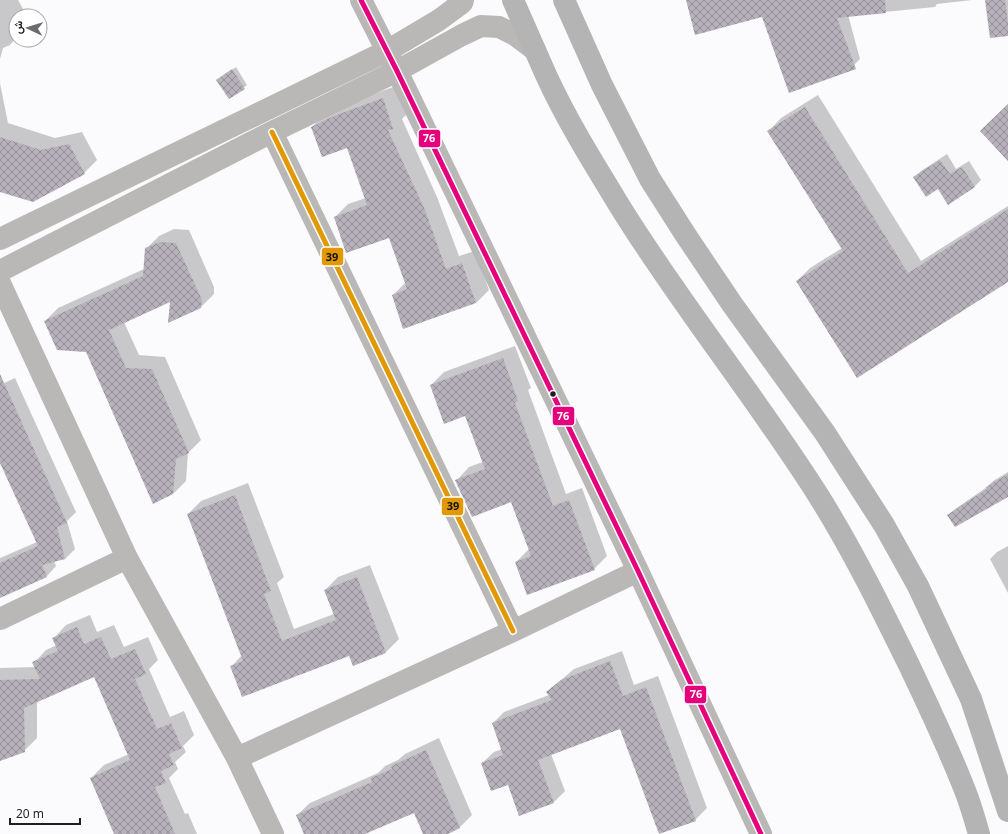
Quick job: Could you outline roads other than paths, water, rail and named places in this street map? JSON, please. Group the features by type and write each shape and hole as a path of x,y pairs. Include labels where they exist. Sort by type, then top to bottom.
{"highway":[{"path":"514,0 546,76 588,153 625,214 663,272 819,497 859,566 896,638 939,729 967,794 979,834"},
{"path":"564,0 602,85 650,179 732,304 825,433 884,525 918,586 971,699 1008,811"}],"street":[{"path":"361,0 388,51 638,571 761,834"},
{"path":"0,239 388,51 439,20 462,3 463,0"},
{"path":"0,271 272,132 397,71 481,26 499,27 515,35 536,50"},
{"path":"272,132 513,631"},
{"path":"0,283 127,558 237,758 273,834"},
{"path":"0,619 127,558"},
{"path":"237,758 513,631 638,571"}]}
